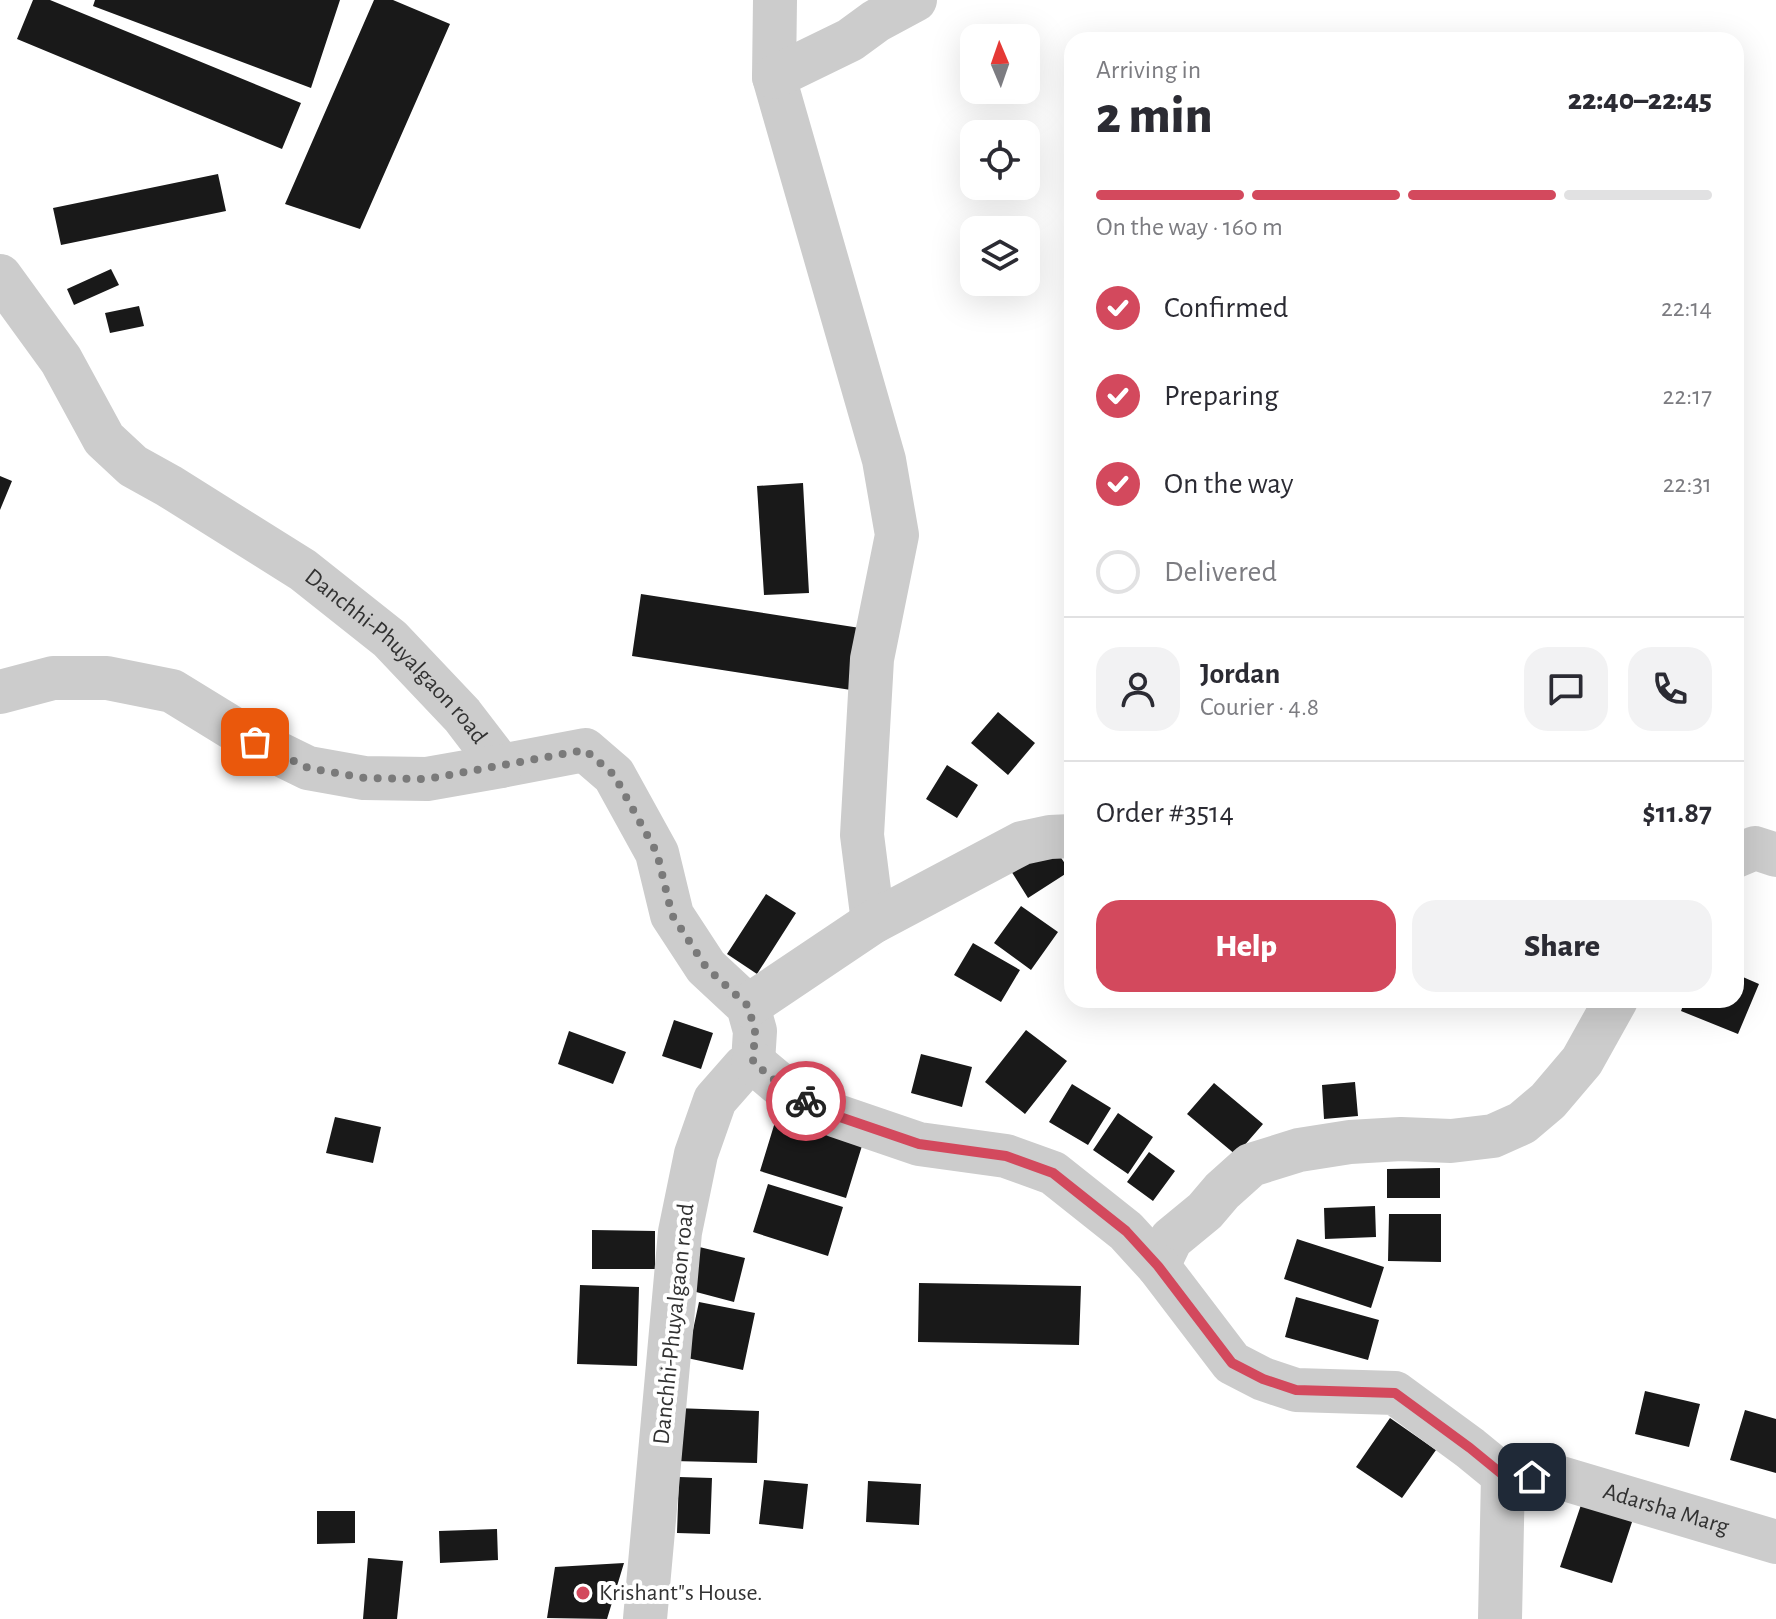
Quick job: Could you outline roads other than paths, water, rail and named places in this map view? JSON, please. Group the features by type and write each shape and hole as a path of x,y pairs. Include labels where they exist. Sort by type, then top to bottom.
{"street":[{"path":"775,0 774,77 884,460 897,535 872,659 862,835 873,922"},
{"path":"774,77 850,40 876,21 915,0"},
{"name":"Danchhi-Phuyalgaon road","path":"0,276 61,360 104,439 133,466 303,570 390,639 462,715 501,766 585,750 614,775 657,853 672,915 706,967 748,1006"},
{"path":"0,692 53,678 107,678 172,691 255,742 308,768 364,778 427,779 501,766"},
{"path":"1064,836 1022,843 873,922 748,1006 755,1031 753,1062 790,1093 837,1116 919,1144 1006,1156 1053,1173 1126,1231 1158,1266 1232,1363 1263,1379 1296,1390 1395,1393 1470,1448 1503,1475 1500,1619"},
{"path":"1744,853 1755,848 1776,855"},
{"path":"1158,1266 1171,1239 1205,1211 1251,1165 1299,1150 1350,1142 1401,1139 1451,1141 1493,1136 1522,1123 1548,1101 1582,1061 1612,1008"},
{"name":"Danchhi-Phuyalgaon road","path":"645,1619 683,1216 696,1154 715,1100 744,1067 753,1062"},
{"name":"Adarsha Marg","path":"1503,1475 1561,1478 1776,1542"}],"place":[{"name":"Krishant\"s House.","path":"583,1593"}]}
